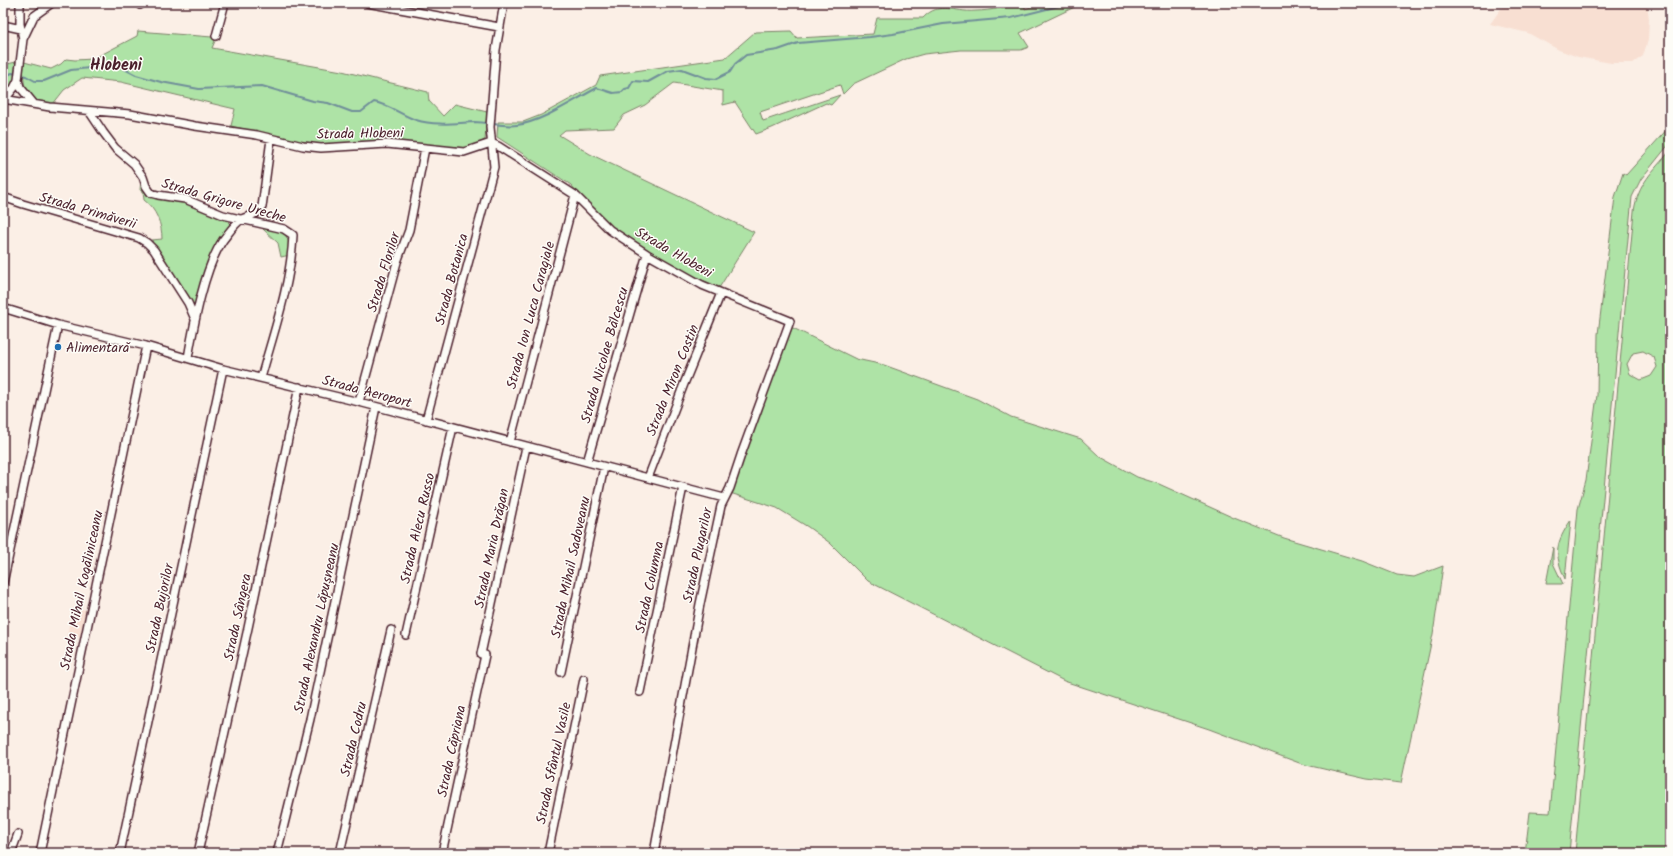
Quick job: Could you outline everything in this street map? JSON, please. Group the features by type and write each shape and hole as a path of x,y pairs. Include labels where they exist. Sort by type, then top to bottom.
{"street":[{"path":"4,99 14,88 18,79 23,39 20,18 20,3"},
{"path":"20,18 29,18 34,16 52,3"},
{"path":"216,36 225,3"},
{"path":"367,3 499,27"},
{"name":"Strada Botanica","path":"426,420 494,167 490,118 499,27 504,3"},
{"path":"23,39 34,16"},
{"path":"3,25 22,29"},
{"path":"18,79 20,87 34,105"},
{"name":"Strada Hlobeni","path":"4,99 34,105 130,114 195,126 257,135 303,146 322,148 387,144 409,145 464,152 491,143 575,195 610,230 646,254 702,285 721,293"},
{"name":"Strada Grigore Ureche","path":"89,111 115,148 134,164 151,192 158,195 184,199 241,220 277,227 293,235 289,271 283,299 261,378"},
{"path":"188,358 195,319 204,286 216,252 223,240 241,220 256,214 262,207 271,139"},
{"name":"Strada Florilor","path":"359,402 397,262 409,230 425,148"},
{"name":"Strada Ion Luca Caragiale","path":"510,442 575,195"},
{"name":"Strada Primăverii","path":"3,197 139,238 147,243 154,250 188,303 195,319"},
{"name":"Strada Nicolae Bălcescu","path":"587,462 646,254"},
{"name":"Strada Miron Costin","path":"648,478 721,293"},
{"name":"Strada Plugarilor","path":"654,853 702,590 721,506 730,488 790,321 721,293"},
{"name":"Strada Aeroport","path":"3,308 58,325 146,346 223,369 299,386 724,498"},
{"path":"3,583 58,325"},
{"name":"Strada Mihail Kogăliniceanu","path":"40,853 146,346"},
{"name":"Strada Bujorilor","path":"120,853 223,369"},
{"name":"Strada Sângera","path":"198,853 248,628 299,386"},
{"name":"Strada Alexandru Lăpușneanu","path":"277,853 310,719 376,407"},
{"name":"Strada Alecu Russo","path":"406,635 453,427"},
{"name":"Strada Maria Drăgan","path":"483,655 526,447"},
{"name":"Strada Mihail Sadoveanu","path":"561,672 604,467"},
{"name":"Strada Columna","path":"640,692 683,487"},
{"name":"Strada Codru","path":"340,853 391,630"},
{"name":"Strada Căpriana","path":"442,853 483,655"},
{"name":"Strada Sfântul Vasile","path":"548,853 584,678"},
{"path":"11,853 18,834"}],"shaded area":[{"path":"1505,3 1647,3 1649,19 1648,40 1643,56 1633,63 1611,63 1578,57 1559,50 1528,33 1490,24"},
{"path":"73,608 86,610 80,637 67,635"}],"green space":[{"path":"1025,3 1025,9 1043,3 1083,3 1020,33 1029,47 1021,50 961,50 924,54 906,59 853,84 843,94 840,85 760,112 763,121 840,95 831,105 826,103 756,134 735,102 723,105 723,91 674,83 645,105 624,115 614,128 565,130 559,135 590,154 754,232 719,288 649,254 610,228 571,185 497,137 498,122 523,122 541,115 596,85 600,76 725,58 755,32 791,31 797,38 873,34 877,18 923,18 929,13 941,8 981,11"},
{"path":"138,31 212,37 215,41 212,48 342,71 428,92 429,101 443,116 455,104 487,112 485,140 467,148 458,149 393,141 316,145 231,126 235,109 121,82 82,78 64,90 53,104 37,101 28,94 24,84 24,62 51,69 61,64 66,59 93,59 137,36"},
{"path":"16,62 13,83 8,89 3,91 3,65"},
{"path":"1670,126 1670,143 1641,179 1632,197 1569,853 1525,853 1530,812 1550,813 1578,509 1586,480 1597,395 1598,334 1615,197 1623,173 1626,175"},
{"path":"1670,151 1670,853 1575,853 1634,211 1639,193 1647,178","holes":["1643,351 1654,357 1657,367 1651,376 1641,380 1630,374 1627,364 1633,353"]},
{"path":"141,180 147,193 186,202 228,219 231,226 221,240 194,312 153,247 152,240 162,239 161,228 155,212 144,200 143,191 140,190"},
{"path":"263,226 284,232 291,246 290,255 281,257 278,243 262,228"},
{"path":"791,327 856,359 884,365 977,399 1011,417 1081,439 1099,456 1137,477 1159,484 1234,518 1284,538 1362,561 1397,575 1414,577 1443,566 1433,634 1401,783 1367,779 1302,764 1209,729 1064,681 868,581 830,543 808,527 777,508 730,493"},
{"path":"1571,520 1565,579 1559,562 1558,549 1559,542"},
{"path":"1553,547 1553,563 1563,584 1546,584"}],"waterway":[{"path":"3,77 12,73 26,76 35,81 44,81 71,70 117,65 136,75 161,82 199,89 262,86 313,101 328,103 352,112 361,112 374,102 385,105 411,118 423,122 445,124 479,122 501,125 517,125 537,120 597,88 613,93 622,92 629,88 633,81 648,82 668,71 682,69 706,78 716,79 730,72 735,64 746,55 778,50 798,43 870,37 943,24 1011,18 1071,3"}],"place":[{"name":"Alimentară","path":"58,347"}],"district":[{"name":"Hlobeni","path":"116,64"}]}
